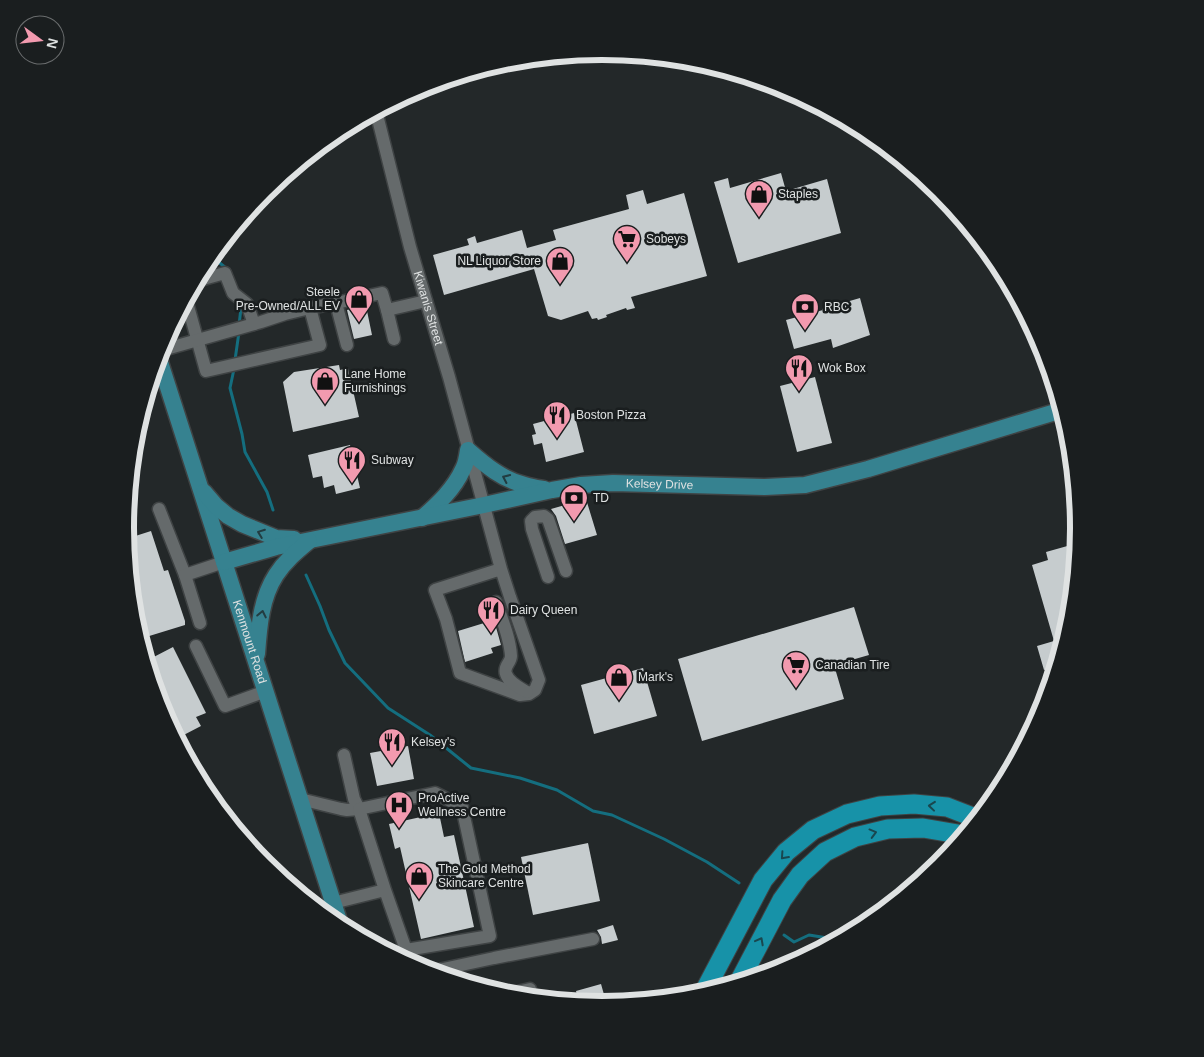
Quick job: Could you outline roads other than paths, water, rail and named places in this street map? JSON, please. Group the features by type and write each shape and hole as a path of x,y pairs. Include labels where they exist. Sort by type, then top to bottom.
{"highway":[{"path":"708,984 763,880 786,852 814,830 847,814 880,806 914,804 947,807 972,817"},
{"path":"743,975 782,900 800,875 825,852 855,837 888,829 923,828 957,834"}],"main road":[{"name":"Kenmount Road","path":"161,370 337,914"},
{"name":"Kelsey Drive","path":"224,562 276,547 552,490 596,484 765,487 805,484 868,469 1056,412"},
{"path":"422,518 454,486 464,469 468,450 486,466 504,477 524,485 552,490"},
{"path":"200,486 216,506 242,524 276,538 309,541"},
{"path":"256,662 259,630 268,590 276,574 288,559 309,541"}],"street":[{"name":"Kiwanis Street","path":"378,118 410,247 449,377 501,568 539,680 535,690 529,694"},
{"path":"206,278 225,273 233,293 247,304 254,324"},
{"path":"166,357 197,340 285,314 382,292 394,339"},
{"path":"387,310 426,301"},
{"path":"336,303 347,345"},
{"path":"189,308 206,371 320,345 310,308"},
{"path":"159,509 185,575 200,623"},
{"path":"548,577 532,529 531,520 535,517 543,516 547,518 566,571"},
{"path":"185,575 224,562"},
{"path":"501,568 435,590 446,620 460,673 520,695 529,694"},
{"path":"496,602 508,639 511,656 505,669 506,676 515,685 529,694"},
{"path":"196,646 225,706 266,691"},
{"path":"344,755 354,799 406,950 490,936"},
{"path":"300,799 347,810 435,793 462,807 494,958"},
{"path":"333,903 385,890"},
{"path":"443,969 593,939"},
{"path":"525,990 530,989"}],"waterway":[{"path":"217,261 226,268"},
{"path":"239,325 240,305"},
{"path":"235,360 239,332"},
{"path":"234,369 230,388 245,452 267,492 273,510"},
{"path":"306,575 345,663 388,708 430,735 471,768 520,778 557,790 593,811 612,815 664,839 707,862 739,883"},
{"path":"784,935 794,942 809,935 829,938"}],"place":[{"name":"Staples","path":"759,218"},
{"name":"Sobeys","path":"627,263"},
{"name":"NL Liquor Store","path":"560,285"},
{"name":"Steele Pre-Owned/ALL EV","path":"359,323"},
{"name":"RBC","path":"805,331"},
{"name":"Wok Box","path":"799,392"},
{"name":"Lane Home Furnishings","path":"325,405"},
{"name":"Boston Pizza","path":"557,439"},
{"name":"Subway","path":"352,484"},
{"name":"TD","path":"574,522"},
{"name":"Dairy Queen","path":"491,634"},
{"name":"Canadian Tire","path":"796,689"},
{"name":"Mark's","path":"619,701"},
{"name":"Kelsey's","path":"392,766"},
{"name":"ProActive Wellness Centre","path":"399,829"},
{"name":"The Gold Method Skincare Centre","path":"419,900"}]}
